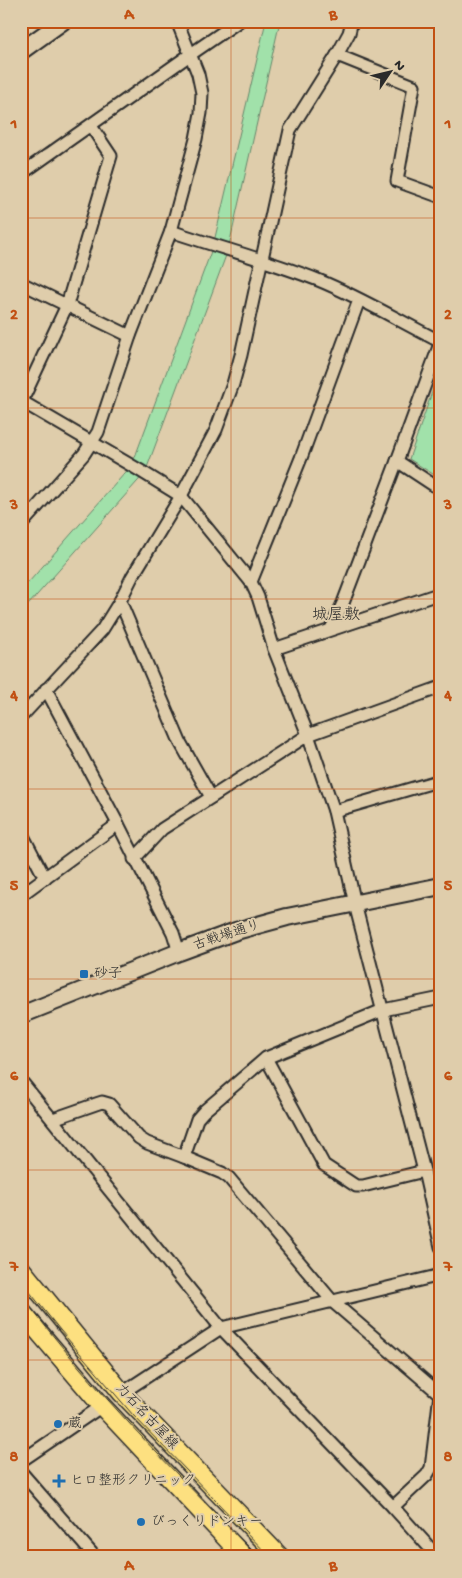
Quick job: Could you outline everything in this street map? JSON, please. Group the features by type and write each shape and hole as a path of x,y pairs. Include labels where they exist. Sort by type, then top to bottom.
{"main road":[{"name":"力石名古屋線","path":"21,1269 122,1393 280,1557"},
{"name":"力石名古屋線","path":"21,1311 102,1406 244,1557"}],"street":[{"path":"21,51 62,21"},
{"path":"21,525 84,454 98,432 130,336 171,231 196,139 201,113 202,93 198,74 177,21"},
{"path":"21,174 239,21"},
{"path":"21,716 102,630 181,496 216,430 233,384 241,354 290,130 337,55 352,21"},
{"path":"337,55 414,86 397,181 441,197"},
{"path":"91,126 111,156 67,304 22,402 181,496 251,582 334,811 355,904 424,1172 441,1247"},
{"path":"171,231 320,281 441,341 343,603 331,629"},
{"path":"21,283 130,336"},
{"path":"251,582 301,458 359,300"},
{"path":"397,461 441,490"},
{"path":"274,649 441,593"},
{"path":"120,601 180,742 211,797"},
{"path":"134,859 162,829 308,735 441,688"},
{"path":"46,689 118,824 173,933 179,952"},
{"path":"334,811 441,780"},
{"path":"21,895 118,824"},
{"path":"21,832 45,878"},
{"name":"古戦場通り","path":"21,1015 236,931 287,917 441,886"},
{"path":"184,1157 196,1119 266,1058 383,1010 441,998"},
{"path":"266,1058 324,1165 356,1186 424,1172"},
{"path":"21,1081 221,1328 393,1507 438,1557"},
{"path":"53,1119 102,1102 109,1104 139,1138 147,1143 222,1173 229,1178 333,1302 440,1395 431,1468 427,1475 393,1507"},
{"path":"122,1393 221,1328 441,1275"},
{"path":"21,1461 102,1406"},
{"path":"21,1472 96,1557"}],"green space":[{"path":"266,21 280,21 228,250 145,473 21,613 21,591 132,465 213,246"},
{"path":"441,366 441,479 409,459"}],"tram line":[{"path":"21,1281 60,1330 133,1415 270,1557"},
{"path":"21,1295 76,1364 166,1462 259,1557"}],"place":[{"name":"砂子","path":"84,974"},
{"name":"蔵","path":"58,1424"},
{"name":"ヒロ整形クリニック","path":"59,1481"},
{"name":"びっくりドンキー","path":"141,1522"}],"district":[{"name":"城屋敷","path":"336,616"}]}
